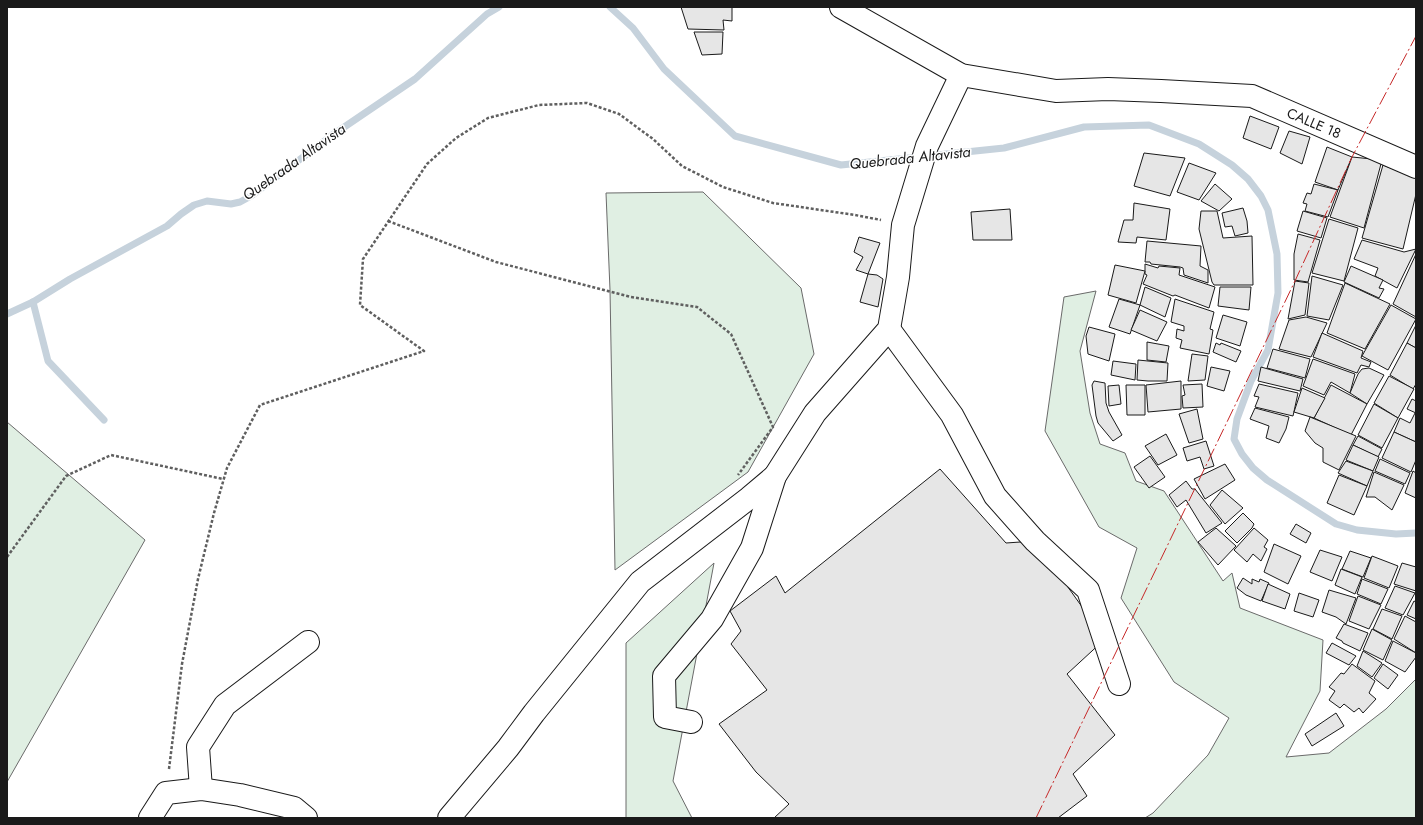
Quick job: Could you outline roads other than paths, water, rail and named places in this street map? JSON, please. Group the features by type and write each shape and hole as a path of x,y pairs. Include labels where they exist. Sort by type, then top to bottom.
{"street":[{"name":"CALLE 18","path":"841,7 961,75 1056,91 1108,89 1252,96 1416,166"},
{"path":"691,722 665,717 664,676 712,619 752,548 775,476 815,413 889,329 898,277 903,225 927,146 961,75"},
{"path":"889,329 952,414 995,496 1036,541 1088,590 1119,684"},
{"path":"448,818 508,748 534,713 640,582 749,498 775,476"},
{"path":"201,789 198,747 226,705 308,642"},
{"path":"150,818 166,793 201,789 294,808 306,818"}],"waterway":[{"name":"Quebrada Altavista","path":"7,314 33,302 70,279 167,226 194,205 207,201 231,204 240,202 251,196 331,136 415,79 487,14 499,7"},
{"path":"610,7 633,28 664,69 735,136 841,165 1004,148 1084,127 1149,125 1199,144 1232,165 1248,179 1261,196 1268,210 1277,254 1278,293 1268,350 1251,381 1237,419 1234,439 1242,454 1253,468 1267,480 1336,524 1357,530 1396,534 1416,533"},
{"path":"33,302 48,361 104,420"}]}
